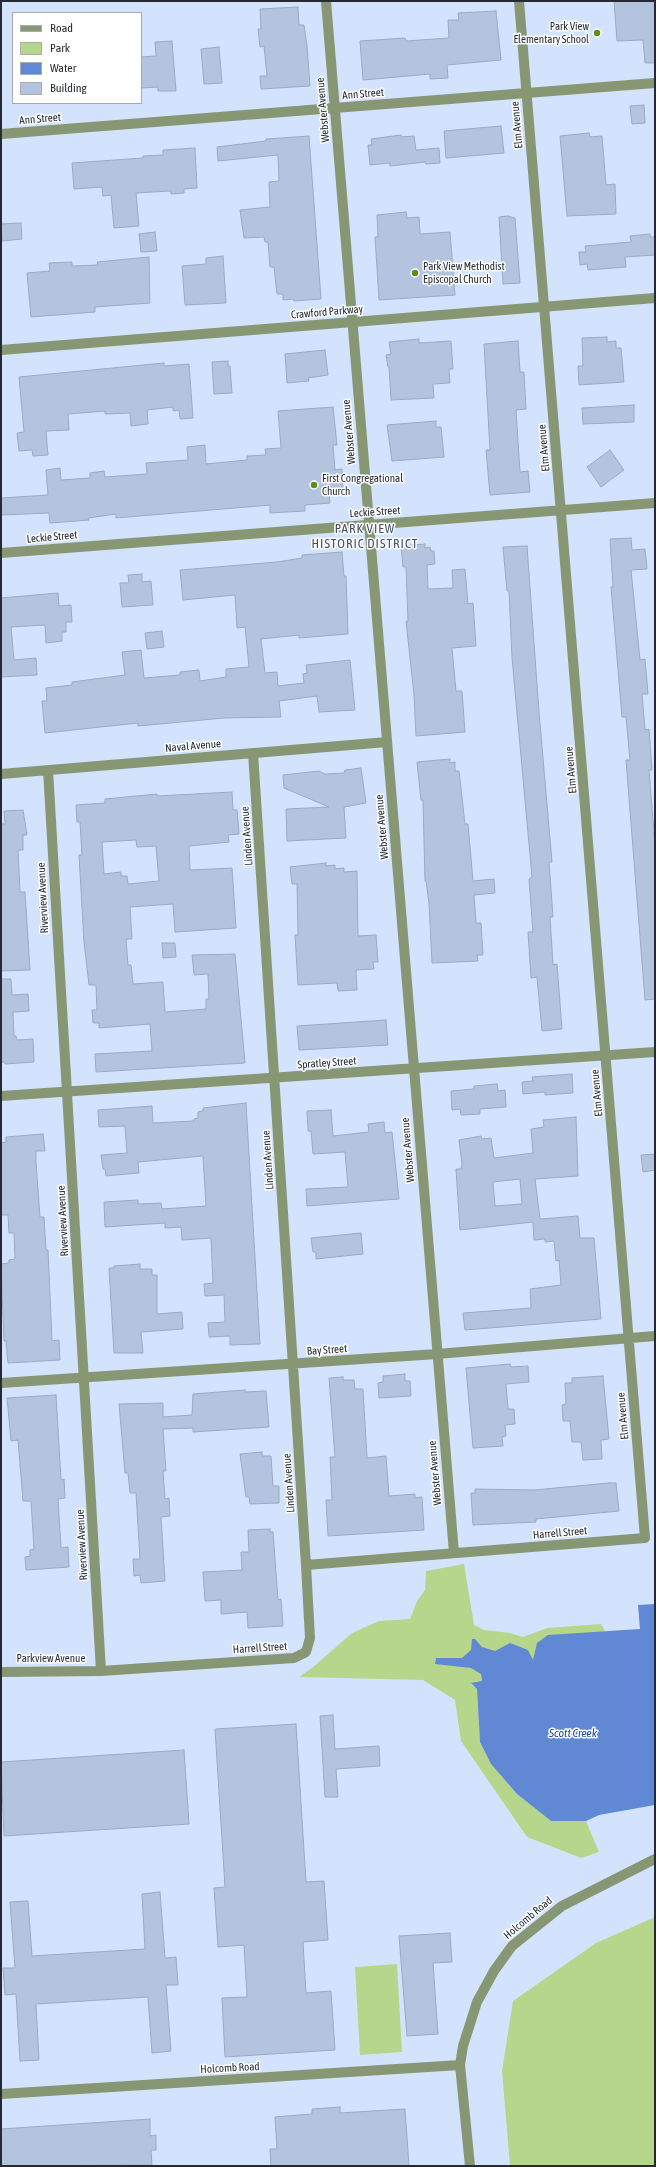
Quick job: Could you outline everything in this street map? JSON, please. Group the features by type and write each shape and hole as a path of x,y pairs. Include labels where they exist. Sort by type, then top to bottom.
{"street":[{"name":"Webster Avenue","path":"326,1 454,1553"},
{"name":"Elm Avenue","path":"519,1 645,1538"},
{"name":"Ann Street","path":"1,134 655,83"},
{"name":"Crawford Parkway","path":"1,350 655,298"},
{"name":"Leckie Street","path":"1,553 655,503"},
{"name":"Naval Avenue","path":"1,774 387,742"},
{"name":"Linden Avenue","path":"253,753 306,1565"},
{"name":"Riverview Avenue","path":"48,770 101,1672"},
{"name":"Spratley Street","path":"1,1096 274,1079 655,1052"},
{"name":"Bay Street","path":"1,1383 84,1379 437,1354 655,1336"},
{"name":"Harrell Street","path":"454,1553 645,1538"},
{"path":"306,1565 454,1553"},
{"name":"Harrell Street","path":"101,1672 294,1658 306,1652 310,1638 306,1565"},
{"name":"Parkview Avenue","path":"1,1672 101,1672"},
{"name":"Holcomb Road","path":"470,2166 460,2065 463,2046 477,2002 494,1970 512,1946 562,1906 655,1859"},
{"name":"Holcomb Road","path":"1,2094 460,2065"}],"green space":[{"path":"464,1564 474,1625 484,1630 510,1633 523,1637 547,1628 601,1624 605,1631 540,1645 533,1661 481,1674 482,1681 471,1684 477,1689 480,1742 491,1764 517,1794 551,1821 586,1821 599,1852 581,1858 527,1837 461,1741 455,1700 423,1680 299,1677 312,1668 352,1633 379,1621 410,1619 417,1601 425,1590 426,1571"},
{"path":"655,1917 655,2166 510,2166 502,2071 513,2001 596,1943"},
{"path":"397,1964 402,2052 360,2055 355,1967"}],"water":[{"name":"Scott Creek","path":"655,1604 655,1805 599,1815 586,1821 551,1821 517,1794 491,1764 480,1742 477,1689 471,1683 482,1681 481,1674 471,1668 435,1664 436,1658 462,1658 471,1650 472,1639 475,1639 482,1647 495,1651 510,1643 528,1650 533,1660 537,1643 548,1635 640,1629 638,1605"}],"building":[{"path":"614,1 655,1 655,63 645,63 643,40 617,41"},
{"path":"298,7 299,25 304,25 310,86 261,89 260,76 267,76 264,46 260,47 258,29 261,29 260,9"},
{"path":"496,11 501,60 447,65 448,78 430,79 430,74 363,80 360,41 405,38 406,41 449,38 448,20 459,20 458,13"},
{"path":"172,41 176,91 158,91 158,87 142,88 142,57 156,56 155,42"},
{"path":"219,47 222,83 204,84 201,49"},
{"path":"644,105 645,123 632,124 630,106"},
{"path":"501,126 504,153 446,158 444,131"},
{"path":"589,133 590,137 602,136 606,185 615,184 616,214 567,216 560,136"},
{"path":"401,135 401,137 414,136 416,150 439,148 440,163 426,164 425,162 390,166 390,163 370,165 368,145 372,145 371,139"},
{"path":"309,136 321,299 294,301 293,299 283,300 283,294 277,294 274,267 270,267 268,242 265,242 264,237 244,238 240,210 270,207 269,182 279,181 278,155 218,161 217,147 266,141 266,139"},
{"path":"195,148 197,188 184,189 184,193 171,194 171,191 136,193 139,226 114,228 111,195 103,196 102,187 74,189 72,163 143,158 143,156 163,155 163,150"},
{"name":"Park View Methodist Episcopal Church","path":"406,212 407,218 419,217 420,234 450,232 455,295 379,300 375,237 378,237 377,215"},
{"path":"508,216 515,218 520,283 503,284 499,217"},
{"path":"21,223 22,239 2,241 1,224"},
{"path":"155,232 157,251 141,252 139,234"},
{"path":"650,234 650,237 655,237 655,255 625,257 626,267 588,270 587,264 580,265 579,252 586,252 585,246 631,242 630,236"},
{"path":"223,256 226,303 185,305 182,266 206,264 206,258"},
{"path":"149,257 150,303 95,307 95,312 31,317 27,273 50,271 49,263 72,262 72,266 98,265 97,262"},
{"path":"607,337 607,342 616,341 616,348 621,348 624,382 579,385 578,366 583,366 582,338"},
{"path":"419,339 419,343 451,341 453,369 449,369 450,383 433,384 434,398 391,400 389,367 386,355 391,354 389,342"},
{"path":"518,341 520,372 524,372 526,409 516,410 520,472 528,471 530,492 490,495 486,450 490,450 484,344"},
{"path":"325,350 328,375 308,378 309,381 287,383 285,354"},
{"path":"228,361 228,366 230,366 232,393 214,394 212,362"},
{"path":"164,363 164,366 189,364 193,418 180,419 179,410 173,411 173,407 147,410 148,424 131,426 130,413 105,414 105,411 68,414 69,430 46,431 48,455 33,456 32,450 19,451 17,433 24,432 19,377"},
{"path":"634,405 634,422 583,424 582,408"},
{"path":"333,407 337,445 333,445 335,470 342,469 343,490 329,491 330,503 305,505 305,511 270,513 270,505 116,518 116,514 88,518 89,520 50,523 49,513 1,515 1,498 48,495 46,470 60,468 61,480 90,478 90,473 104,471 105,477 147,474 146,463 188,460 187,447 205,445 206,464 247,460 247,456 266,455 265,449 281,448 278,411"},
{"path":"436,421 436,427 441,427 444,457 392,461 387,425"},
{"path":"610,450 624,470 601,487 587,467"},
{"path":"631,538 632,550 645,549 647,569 631,570 640,660 645,659 648,694 642,694 645,730 649,729 652,770 649,770 655,845 655,999 645,1000 626,760 630,760 626,717 622,717 611,587 613,587 610,539"},
{"path":"425,544 425,548 430,547 431,551 434,551 435,564 427,565 428,589 453,588 452,570 465,569 468,604 473,603 476,646 452,648 456,691 462,691 465,732 416,736 414,695 406,621 408,621 406,567 403,567 401,546"},
{"path":"527,546 552,862 549,862 553,917 550,917 553,965 557,964 562,1029 542,1031 537,977 531,978 528,932 533,932 529,879 532,877 512,658 509,591 507,591 503,547"},
{"path":"342,552 344,576 346,576 348,634 299,638 299,635 261,639 265,673 277,672 278,686 304,683 303,674 307,673 306,665 350,660 355,710 319,712 317,696 279,701 281,717 224,718 138,726 138,723 45,733 42,701 47,701 46,688 72,685 72,682 125,675 122,652 141,650 144,678 180,675 180,672 199,670 200,681 226,677 226,669 249,667 245,627 237,628 235,595 183,600 180,570 277,562 302,558 302,555"},
{"path":"142,574 142,582 151,581 153,605 122,607 120,583 129,583 128,575"},
{"path":"58,593 59,606 71,605 72,622 66,622 66,632 62,632 62,641 46,643 45,625 11,627 14,660 36,658 37,675 1,677 1,598"},
{"path":"162,631 164,647 147,649 145,633"},
{"path":"450,759 450,763 455,762 455,771 459,771 465,824 468,824 473,881 494,879 495,893 474,895 476,923 481,923 483,955 477,955 478,961 432,963 429,903 425,881 423,800 421,800 417,762"},
{"path":"361,768 366,803 344,807 346,838 287,841 286,809 329,807 284,788 283,775 319,771 325,774 344,773 345,770"},
{"path":"232,792 233,810 237,810 239,834 228,835 229,842 189,846 190,870 232,868 236,928 175,932 173,904 130,907 132,939 126,939 128,965 131,965 133,984 163,982 165,1012 206,1009 206,999 209,999 208,974 194,975 192,955 235,954 245,1063 96,1072 95,1054 152,1051 150,1024 99,1028 99,1023 93,1023 92,1010 97,1010 96,985 89,985 84,942 79,855 82,855 80,822 77,822 76,805 105,803 105,799 157,794 157,796","holes":["136,840 137,847 156,846 159,881 128,884 127,876 121,876 121,872 104,874 102,842"]},
{"path":"23,810 27,835 23,835 23,850 18,850 20,892 25,892 30,970 1,971 1,824 5,824 4,811"},
{"path":"326,863 326,866 335,865 335,869 344,868 344,872 357,871 358,936 376,935 378,962 373,962 374,969 356,970 357,990 338,991 337,983 298,985 295,935 298,935 297,884 292,884 290,867"},
{"path":"162,943 175,943 176,957 163,958"},
{"path":"1,979 11,979 12,995 28,994 29,1011 13,1012 14,1036 16,1036 17,1040 33,1039 34,1062 5,1064 4,1062 1,1062"},
{"path":"386,1020 388,1045 299,1050 297,1026"},
{"path":"572,1074 573,1093 545,1095 545,1092 523,1094 522,1082 533,1081 532,1077"},
{"path":"497,1084 498,1091 505,1090 506,1107 480,1109 480,1114 461,1115 460,1109 452,1110 451,1091 474,1089 474,1086"},
{"path":"246,1103 260,1344 230,1345 230,1336 209,1337 208,1323 225,1322 224,1295 205,1296 204,1284 213,1283 211,1238 182,1240 181,1227 165,1228 165,1223 105,1227 104,1202 138,1200 138,1204 161,1203 162,1209 206,1206 203,1156 138,1162 139,1173 106,1176 105,1169 103,1169 101,1155 127,1153 125,1126 99,1127 98,1110 152,1106 153,1123 194,1121 194,1119 198,1118 198,1112 203,1111 203,1108"},
{"path":"331,1110 333,1136 369,1132 368,1124 384,1122 385,1133 392,1132 399,1199 307,1206 306,1189 348,1187 345,1152 313,1154 311,1131 308,1131 307,1111"},
{"path":"576,1117 578,1176 535,1179 540,1219 578,1216 580,1238 594,1238 601,1319 465,1330 463,1313 531,1308 530,1289 561,1285 559,1260 556,1261 554,1241 545,1242 545,1239 534,1240 533,1222 460,1230 456,1169 461,1169 462,1164 459,1140 481,1136 482,1139 491,1138 494,1158 533,1153 531,1129 544,1127 543,1120","holes":["520,1179 522,1204 495,1206 493,1182"]},
{"path":"43,1134 45,1151 36,1151 40,1217 44,1217 46,1250 48,1250 52,1341 59,1340 60,1360 8,1363 6,1341 4,1341 1,1264 9,1263 9,1260 15,1259 14,1233 9,1233 8,1215 1,1215 1,1143 6,1142 6,1137"},
{"path":"655,1154 655,1170 643,1172 641,1155"},
{"path":"361,1233 363,1254 316,1259 316,1252 313,1252 311,1238"},
{"path":"140,1264 140,1269 152,1269 152,1275 157,1275 157,1314 182,1312 183,1329 141,1332 143,1353 114,1353 109,1268 114,1268 114,1266"},
{"path":"510,1364 511,1367 528,1366 529,1382 506,1384 508,1409 514,1409 515,1424 505,1425 506,1436 502,1437 503,1446 473,1448 466,1368"},
{"path":"405,1374 405,1381 410,1381 411,1396 379,1398 378,1383 383,1382 383,1376"},
{"path":"603,1376 609,1439 601,1440 602,1459 583,1460 581,1442 572,1442 570,1421 563,1421 562,1405 566,1404 565,1383 572,1383 572,1378"},
{"path":"343,1377 343,1380 354,1380 355,1389 363,1389 367,1458 386,1456 389,1496 415,1494 415,1498 422,1497 424,1530 328,1536 326,1500 332,1500 330,1457 335,1457 329,1378"},
{"path":"245,1390 245,1392 266,1391 269,1427 193,1432 193,1428 163,1429 166,1471 163,1471 165,1499 169,1498 170,1516 161,1517 165,1581 141,1583 140,1575 134,1576 133,1559 140,1559 136,1493 130,1493 128,1473 125,1473 119,1404 163,1403 163,1417 192,1415 193,1394"},
{"path":"56,1395 61,1480 64,1479 65,1498 58,1499 61,1548 68,1547 69,1567 26,1570 25,1557 30,1556 30,1550 34,1549 31,1501 23,1501 18,1440 11,1441 7,1398"},
{"path":"262,1452 262,1456 271,1456 273,1486 279,1486 279,1503 250,1504 249,1497 246,1497 240,1454"},
{"path":"616,1483 619,1511 536,1519 536,1522 473,1525 471,1493 475,1493 475,1489 534,1490"},
{"path":"270,1529 270,1532 273,1532 278,1600 281,1599 283,1626 248,1628 247,1612 221,1614 221,1600 205,1601 203,1572 242,1570 241,1552 249,1552 248,1530"},
{"path":"333,1715 335,1749 379,1746 380,1766 336,1769 338,1797 325,1797 320,1716"},
{"path":"296,1724 306,1882 324,1881 328,1940 303,1942 306,1993 331,1991 335,2050 225,2057 222,1998 247,1997 244,1945 218,1947 214,1888 225,1887 215,1729"},
{"path":"184,1750 189,1824 4,1836 1,1762"},
{"path":"160,1892 165,1958 176,1957 178,1985 166,1985 171,2051 152,2053 148,1997 36,2004 39,2060 20,2061 16,1994 5,1995 3,1968 15,1968 10,1902 28,1901 32,1956 145,1949 142,1894"},
{"path":"450,1933 452,1962 433,1963 438,2034 407,2036 399,1936"},
{"path":"340,2107 340,2113 405,2109 409,2166 271,2166 270,2149 277,2149 275,2117 312,2114 312,2109"},
{"path":"150,2119 150,2136 156,2135 156,2150 151,2150 152,2165 1,2166 1,2129"}],"place":[{"name":"Park View Elementary School","path":"597,33"},
{"name":"Park View Methodist Episcopal Church","path":"415,273"},
{"name":"First Congregational Church","path":"314,485"}],"district":[{"name":"PARK VIEW HISTORIC DISTRICT","path":"365,536"}]}
